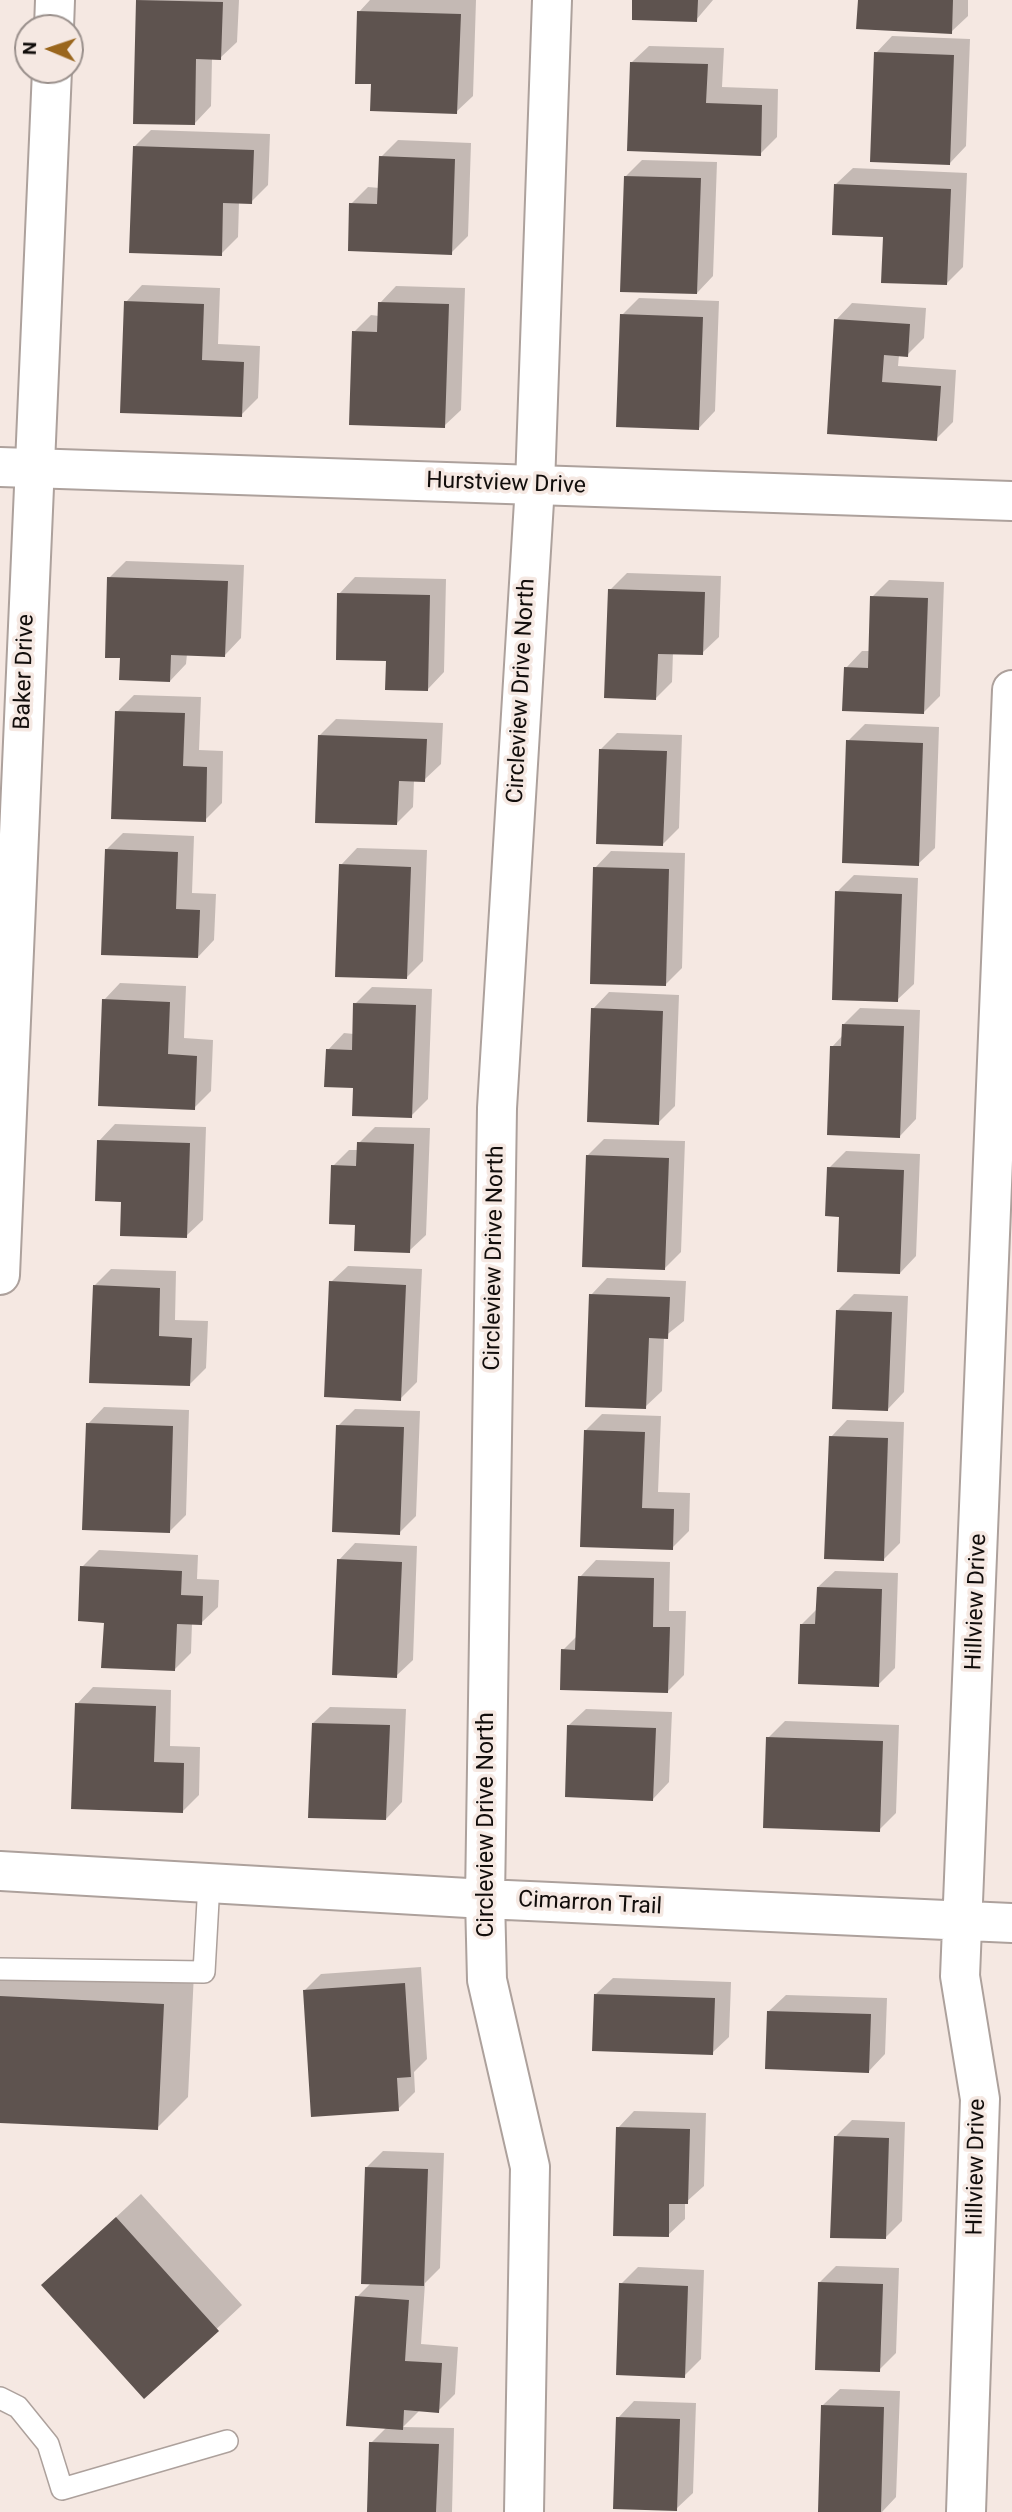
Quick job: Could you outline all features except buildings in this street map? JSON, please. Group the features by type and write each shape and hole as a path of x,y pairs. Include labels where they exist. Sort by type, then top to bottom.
{"street":[{"name":"Circleview Drive North","path":"524,2512 530,2167 487,1980 485,1899 497,1108 535,485 552,0"},
{"name":"Baker Drive","path":"0,1275 17,467 51,84"},
{"name":"Hurstview Drive","path":"17,467 1012,501"},
{"name":"Hillview Drive","path":"966,2512 980,2099 960,1976 1012,690"},
{"name":"Cimarron Trail","path":"0,1871 485,1899 1012,1923"}],"lane":[{"path":"0,1969 204,1972 209,1883"},
{"path":"0,2398 18,2407 48,2444 62,2489 227,2441"}]}
